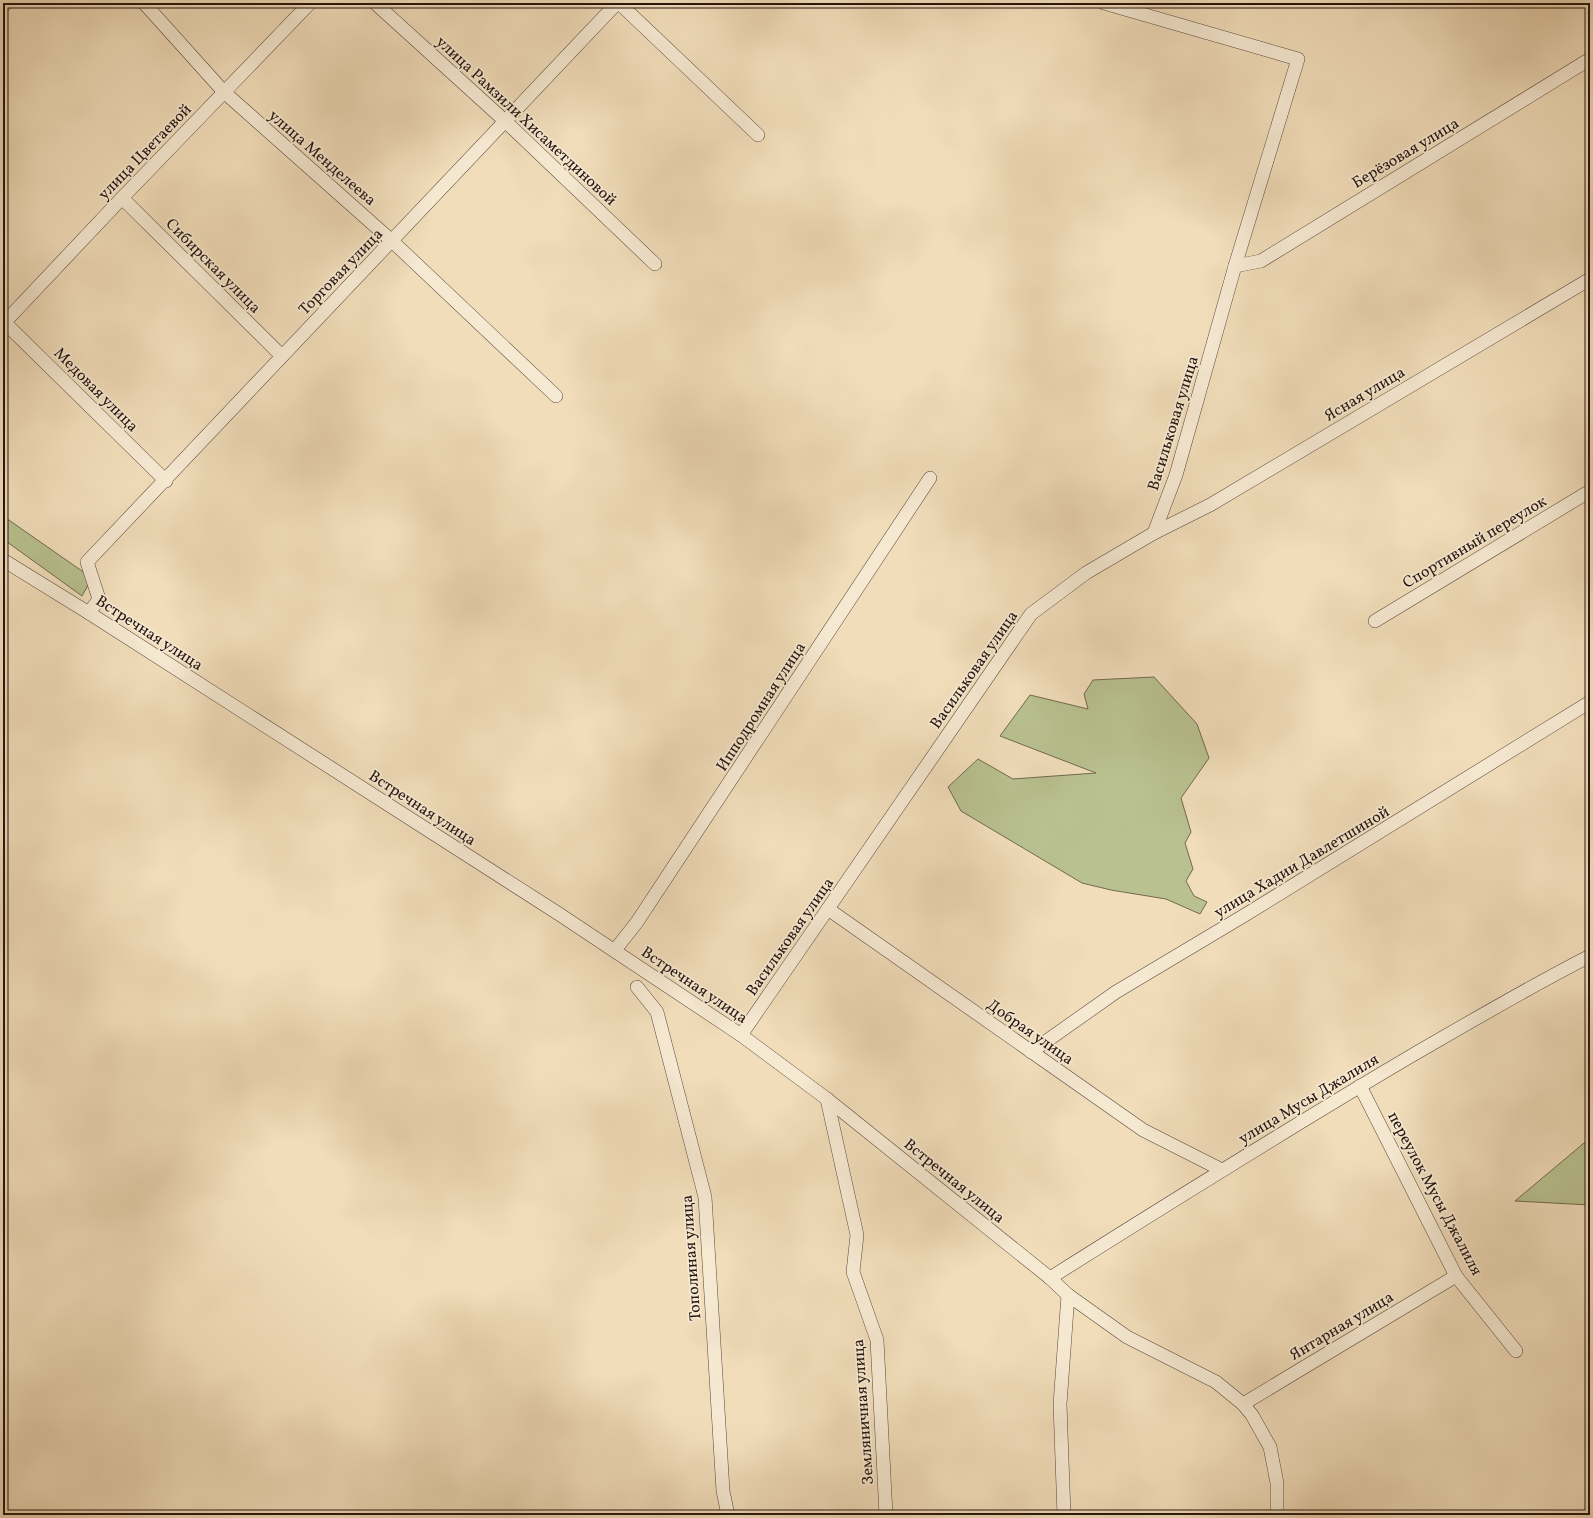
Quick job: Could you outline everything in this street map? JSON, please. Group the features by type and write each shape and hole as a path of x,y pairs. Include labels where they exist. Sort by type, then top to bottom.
{"street":[{"path":"3,6 6,3"},
{"name":"улица Менделеева","path":"144,3 224,92 392,241 556,396"},
{"name":"улица Цветаевой","path":"4,323 310,3"},
{"name":"улица Рамзили Хисаметдиновой","path":"375,3 505,121 655,264"},
{"path":"618,3 758,135"},
{"name":"Торговая улица","path":"90,613 99,599 88,562 618,3"},
{"name":"Васильковая улица","path":"741,1035 1031,614 1086,572 1154,533 1176,475 1235,266 1298,59 1104,3"},
{"name":"Берёзовая улица","path":"1235,266 1261,261 1590,59"},
{"name":"Сибирская улица","path":"122,198 282,356"},
{"name":"Ясная улица","path":"1154,533 1210,505 1590,279"},
{"name":"Медовая улица","path":"4,323 166,481"},
{"name":"Ипподромная улица","path":"615,950 637,922 930,478"},
{"name":"Спортивный переулок","path":"1375,621 1590,491"},
{"name":"Встречная улица","path":"3,560 90,613 615,950 741,1035 827,1099 1050,1278 1068,1295 1126,1337 1216,1382 1243,1404 1252,1415 1270,1447 1277,1483 1277,1515"},
{"name":"улица Хадии Давлетшиной","path":"1031,1052 1116,992 1245,916 1590,702"},
{"name":"Добрая улица","path":"828,909 1143,1130 1222,1170"},
{"name":"улица Мусы Джалиля","path":"1050,1278 1222,1170 1360,1086 1527,988 1590,956"},
{"name":"Тополиная улица","path":"637,987 657,1012 705,1197 723,1491 728,1515"},
{"name":"переулок Мусы Джалиля","path":"1360,1086 1456,1276 1516,1351"},
{"name":"Земляничная улица","path":"827,1099 858,1235 853,1272 877,1340 886,1515"},
{"name":"Янтарная улица","path":"1243,1404 1456,1276"},
{"path":"1064,1515 1060,1404 1068,1295"}],"green space":[{"path":"3,516 92,578 82,596 3,539"},
{"path":"1154,677 1197,724 1209,758 1181,798 1191,832 1185,843 1193,869 1186,881 1194,896 1207,902 1200,914 1166,899 1111,890 1082,883 961,811 948,787 978,759 1013,779 1096,773 1000,736 1030,695 1088,709 1084,694 1093,680"},
{"path":"1590,1138 1590,1205 1515,1201"}]}
